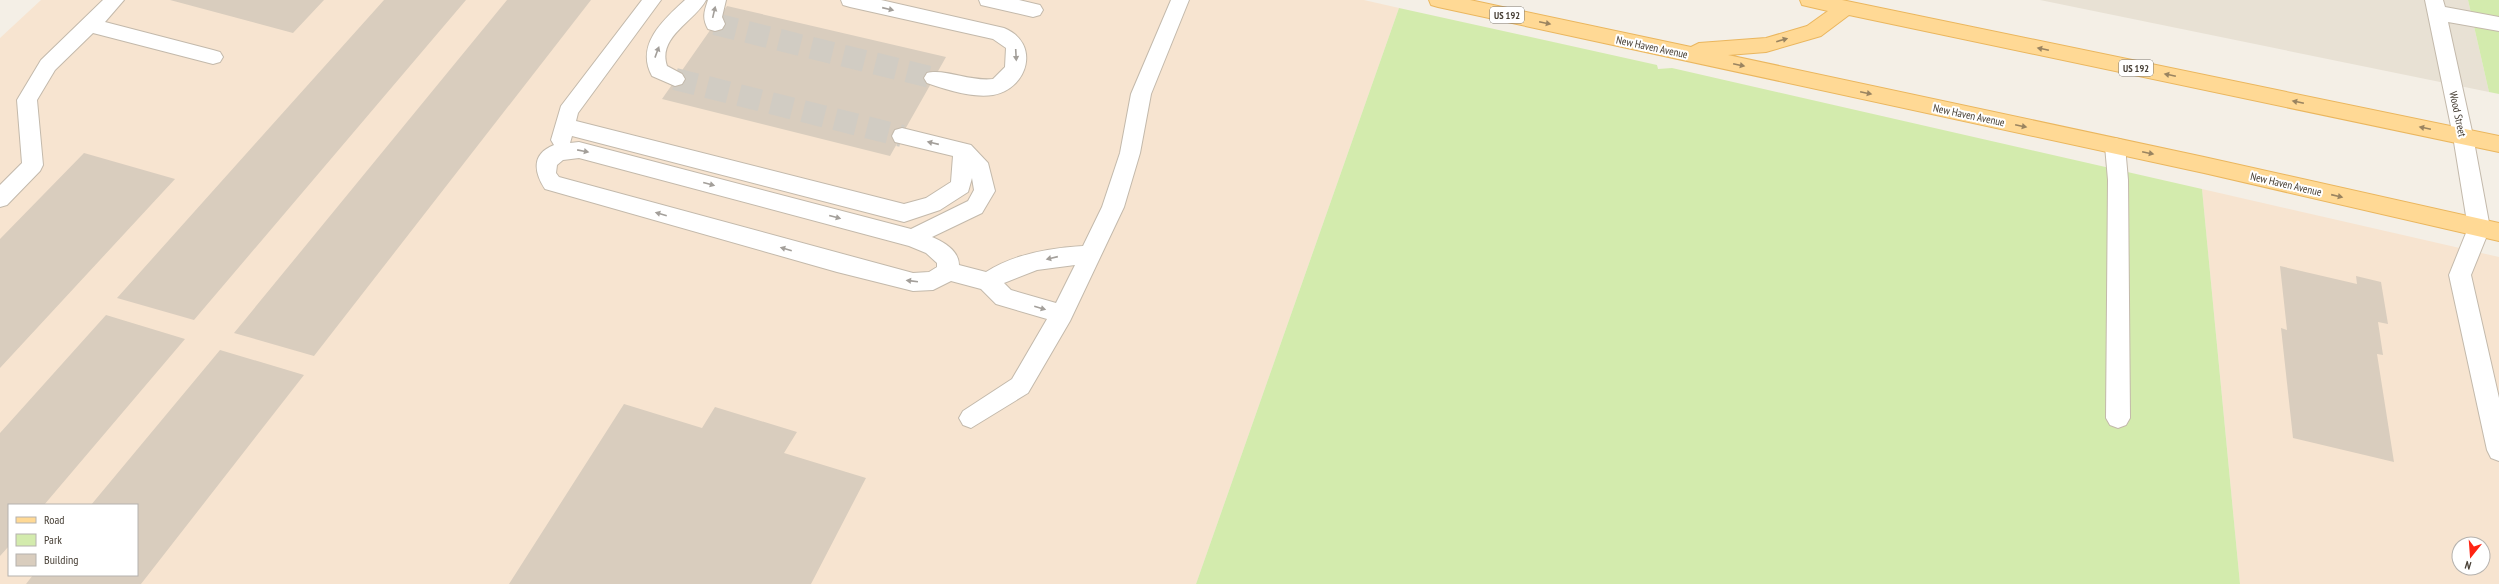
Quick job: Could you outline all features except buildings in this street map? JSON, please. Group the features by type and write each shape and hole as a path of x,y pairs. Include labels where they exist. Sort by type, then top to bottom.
{"main road":[{"name":"New Haven Avenue","path":"1438,0 2115,146 2489,230"},
{"name":"US 192","path":"1809,0 1846,4 2499,144"},
{"path":"1674,51 1766,45 1814,31 1846,4"}],"street":[{"path":"0,199 33,165 27,100 48,65 115,0"},
{"path":"652,0 568,111 558,152 547,162 546,174 552,183 837,263 914,282 934,281 948,271"},
{"path":"675,79 659,71 655,58 662,38 681,14 697,0"},
{"path":"715,24 712,17 717,0"},
{"path":"850,0 997,33 1012,40 1017,52 1016,65 1011,75 997,86 978,88 934,78"},
{"path":"988,0 1033,10"},
{"path":"970,418 1020,386 1062,314 1113,206 1130,153 1141,94 1180,0"},
{"path":"2435,7 2499,24"},
{"name":"Wood Street","path":"2435,7 2463,136 2489,230"},
{"path":"90,25 214,57"},
{"path":"564,126 904,213 933,204 961,186 964,151"},
{"path":"902,136 964,151 981,169 985,191 975,206 927,229 914,238"},
{"path":"2115,146 2118,180 2118,418"},
{"path":"558,152 579,150 914,238 934,247 948,260 948,271"},
{"path":"2489,230 2460,275 2499,450"},
{"path":"988,282 1011,267 1065,256 1091,255"},
{"path":"948,271 988,282 1004,297 1062,314"}],"shaded area":[{"path":"41,0 1364,0 1399,8 1196,584 0,584 0,38"},
{"path":"2040,0 2468,0 2489,92"},
{"path":"2202,189 2499,257 2499,584 2240,584"}],"green space":[{"path":"2468,0 2499,0 2499,94 2489,92"},
{"path":"1399,8 1657,65 1658,69 1672,68 2202,189 2240,584 1196,584"}],"tunnel":[{"path":"715,24 934,78"},
{"path":"675,79 902,136"}]}
